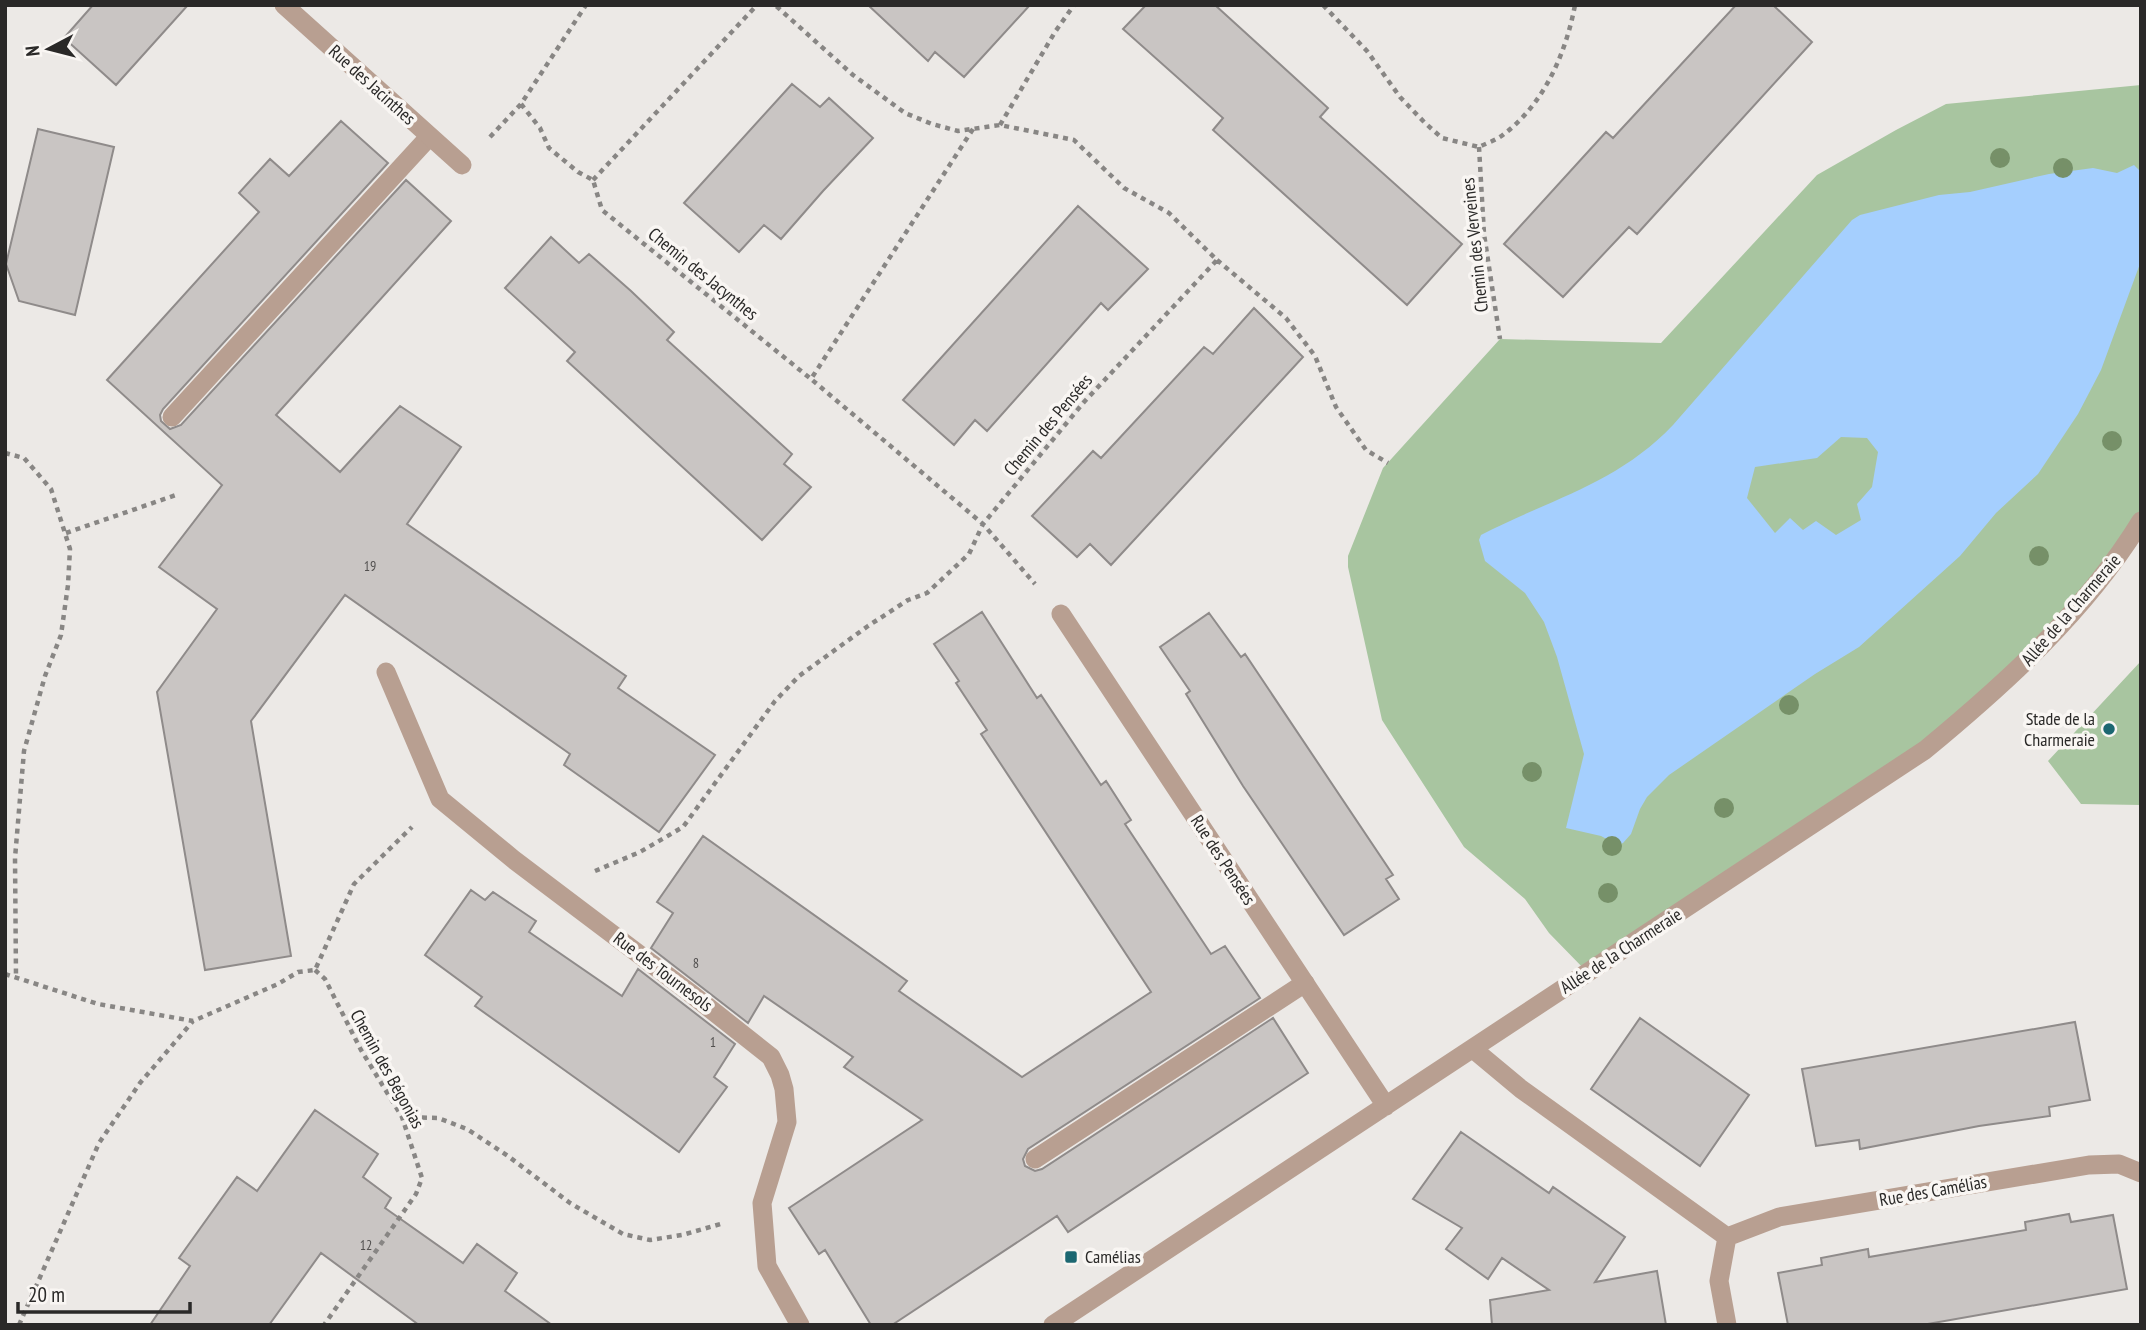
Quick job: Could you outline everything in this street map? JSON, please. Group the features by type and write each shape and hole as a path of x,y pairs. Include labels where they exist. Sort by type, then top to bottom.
{"street":[{"name":"Rue des Jacinthes","path":"284,5 461,165"},
{"path":"172,417 429,137"},
{"name":"Allée de la Charmeraie","path":"1056,1324 1925,750 1985,701 2043,645 2123,550 2141,521"},
{"name":"Rue des Pensées","path":"1061,614 1386,1106"},
{"name":"Rue des Tournesols","path":"386,672 440,799 771,1057 784,1089 787,1122 762,1203 767,1266 800,1325"},
{"path":"1035,1159 1305,983"},
{"path":"1473,1049 1521,1089 1727,1237 1719,1281 1727,1325"},
{"name":"Rue des Camélias","path":"1727,1237 1779,1217 2089,1165 2119,1164 2141,1173"}],"path":[{"path":"461,165 521,104 586,5"},
{"path":"521,104 540,128 549,148 578,172 593,180 757,5"},
{"path":"775,5 853,75 905,113 958,131 1000,125 1074,140 1124,188 1169,213 1217,260 1286,318 1315,356 1336,407 1366,450 1388,463"},
{"path":"1000,125 1074,5"},
{"path":"1323,5 1367,51 1400,97 1424,123 1442,138 1479,147 1504,135 1537,101 1558,64 1575,5"},
{"path":"811,379 973,129"},
{"name":"Chemin des Verveines","path":"1479,147 1484,234 1500,339"},
{"name":"Chemin des Jacynthes","path":"593,180 602,210 811,379 984,524"},
{"name":"Chemin des Pensées","path":"560,894 580,877 640,852 683,827 775,701 799,676 908,600 927,593 969,554 984,524 1084,402 1217,260"},
{"path":"5,453 23,458 51,489 70,549 61,635 44,676 24,751 15,858 16,977"},
{"path":"66,533 176,495"},
{"path":"984,524 1061,614"},
{"path":"19,1325 99,1143 140,1083 193,1021 278,984 298,972 315,970 354,884 440,799"},
{"name":"Chemin des Bégonias","path":"315,970 325,978 340,1012 401,1117 422,1178 416,1194 324,1325"},
{"path":"5,974 98,1004 193,1021"},
{"path":"401,1117 438,1118 467,1129 570,1203 624,1234 650,1240 682,1235 744,1218 762,1203"}],"green space":[{"path":"2141,85 2141,521 1985,701 1588,973 1549,933 1525,899 1464,847 1382,720 1348,567 1348,556 1383,468 1500,339 1661,343 1817,175 1946,104"},
{"name":"Stade de la Charmeraie","path":"2141,661 2141,805 2081,804 2048,761"}],"water":[{"path":"2134,165 2141,172 2141,261 2101,370 2078,414 2038,474 1996,513 1960,556 1859,647 1815,674 1669,775 1647,797 1631,834 1623,843 1618,845 1601,836 1566,828 1584,754 1557,657 1544,622 1525,593 1485,561 1479,540 1481,535 1582,489 1629,462 1652,445 1673,425 1852,220 1860,215 1939,195 1970,192 2049,174 2093,168 2117,173","holes":["1841,437 1867,438 1878,452 1872,487 1857,504 1861,520 1836,535 1816,521 1803,530 1790,518 1775,533 1747,498 1755,467 1817,458"]}],"building":[{"path":"93,5 188,5 116,85 64,38"},
{"path":"868,5 1030,5 964,77 935,52 928,61"},
{"path":"1146,5 1215,5 1328,108 1320,117 1462,244 1407,305 1213,130 1223,118 1123,29"},
{"path":"1736,5 1773,5 1812,42 1637,234 1629,227 1563,297 1504,244 1606,132 1613,138"},
{"path":"792,84 820,107 829,98 873,138 781,239 764,225 739,252 684,203"},
{"path":"341,121 388,163 163,409 161,421 170,429 181,425 406,180 451,221 276,415 340,472 400,406 461,447 407,524 626,676 618,688 715,755 659,832 564,765 570,754 345,595 251,721 291,956 205,970 157,692 217,609 159,567 222,485 107,380 259,212 239,193 270,159 289,176"},
{"path":"38,129 114,147 75,315 19,301 6,264"},
{"path":"1078,206 1148,269 1108,310 1101,303 987,431 975,420 954,445 903,400"},
{"path":"551,237 579,263 589,254 631,291 674,332 667,340 792,454 784,464 811,487 762,540 567,361 575,352 505,288"},
{"path":"1254,308 1303,357 1111,565 1090,544 1077,557 1032,516 1093,451 1101,458 1204,347 1213,354"},
{"path":"982,612 1037,698 1041,695 1101,785 1106,781 1131,820 1125,824 1211,954 1225,946 1260,998 1028,1149 1023,1159 1025,1166 1035,1171 1042,1169 1273,1018 1308,1073 1068,1232 1057,1216 892,1325 871,1325 825,1250 819,1254 789,1208 922,1120 844,1067 853,1057 764,996 748,1023 651,948 673,913 657,902 703,836 907,981 899,991 1022,1077 1151,992 981,734 987,730 934,644"},
{"path":"1209,613 1241,657 1245,654 1393,875 1386,879 1399,899 1344,935 1243,786 1186,694 1190,691 1160,647"},
{"path":"471,890 485,900 493,892 536,921 529,932 622,996 638,969 735,1044 714,1077 727,1087 679,1152 475,1006 482,997 425,955"},
{"path":"1640,1018 1749,1095 1700,1166 1591,1089"},
{"path":"2075,1022 2090,1100 2049,1107 2050,1116 1979,1126 1860,1149 1859,1140 1816,1146 1802,1069"},
{"path":"315,1110 378,1154 363,1177 391,1198 385,1208 463,1263 477,1244 517,1273 505,1291 552,1325 419,1325 321,1253 269,1325 150,1325 190,1266 179,1258 237,1177 257,1191"},
{"path":"1461,1132 1549,1193 1553,1187 1625,1237 1595,1282 1657,1271 1666,1325 1492,1325 1490,1300 1549,1290 1502,1258 1488,1279 1446,1249 1462,1228 1413,1199"},
{"path":"2069,1214 2071,1222 2113,1215 2127,1289 1922,1325 1788,1325 1778,1273 1822,1265 1821,1258 1868,1249 1869,1257 2026,1230 2025,1222"}],"place":[{"name":"Stade de la Charmeraie","path":"2109,729"},
{"name":"Camélias","path":"1071,1257"}]}
